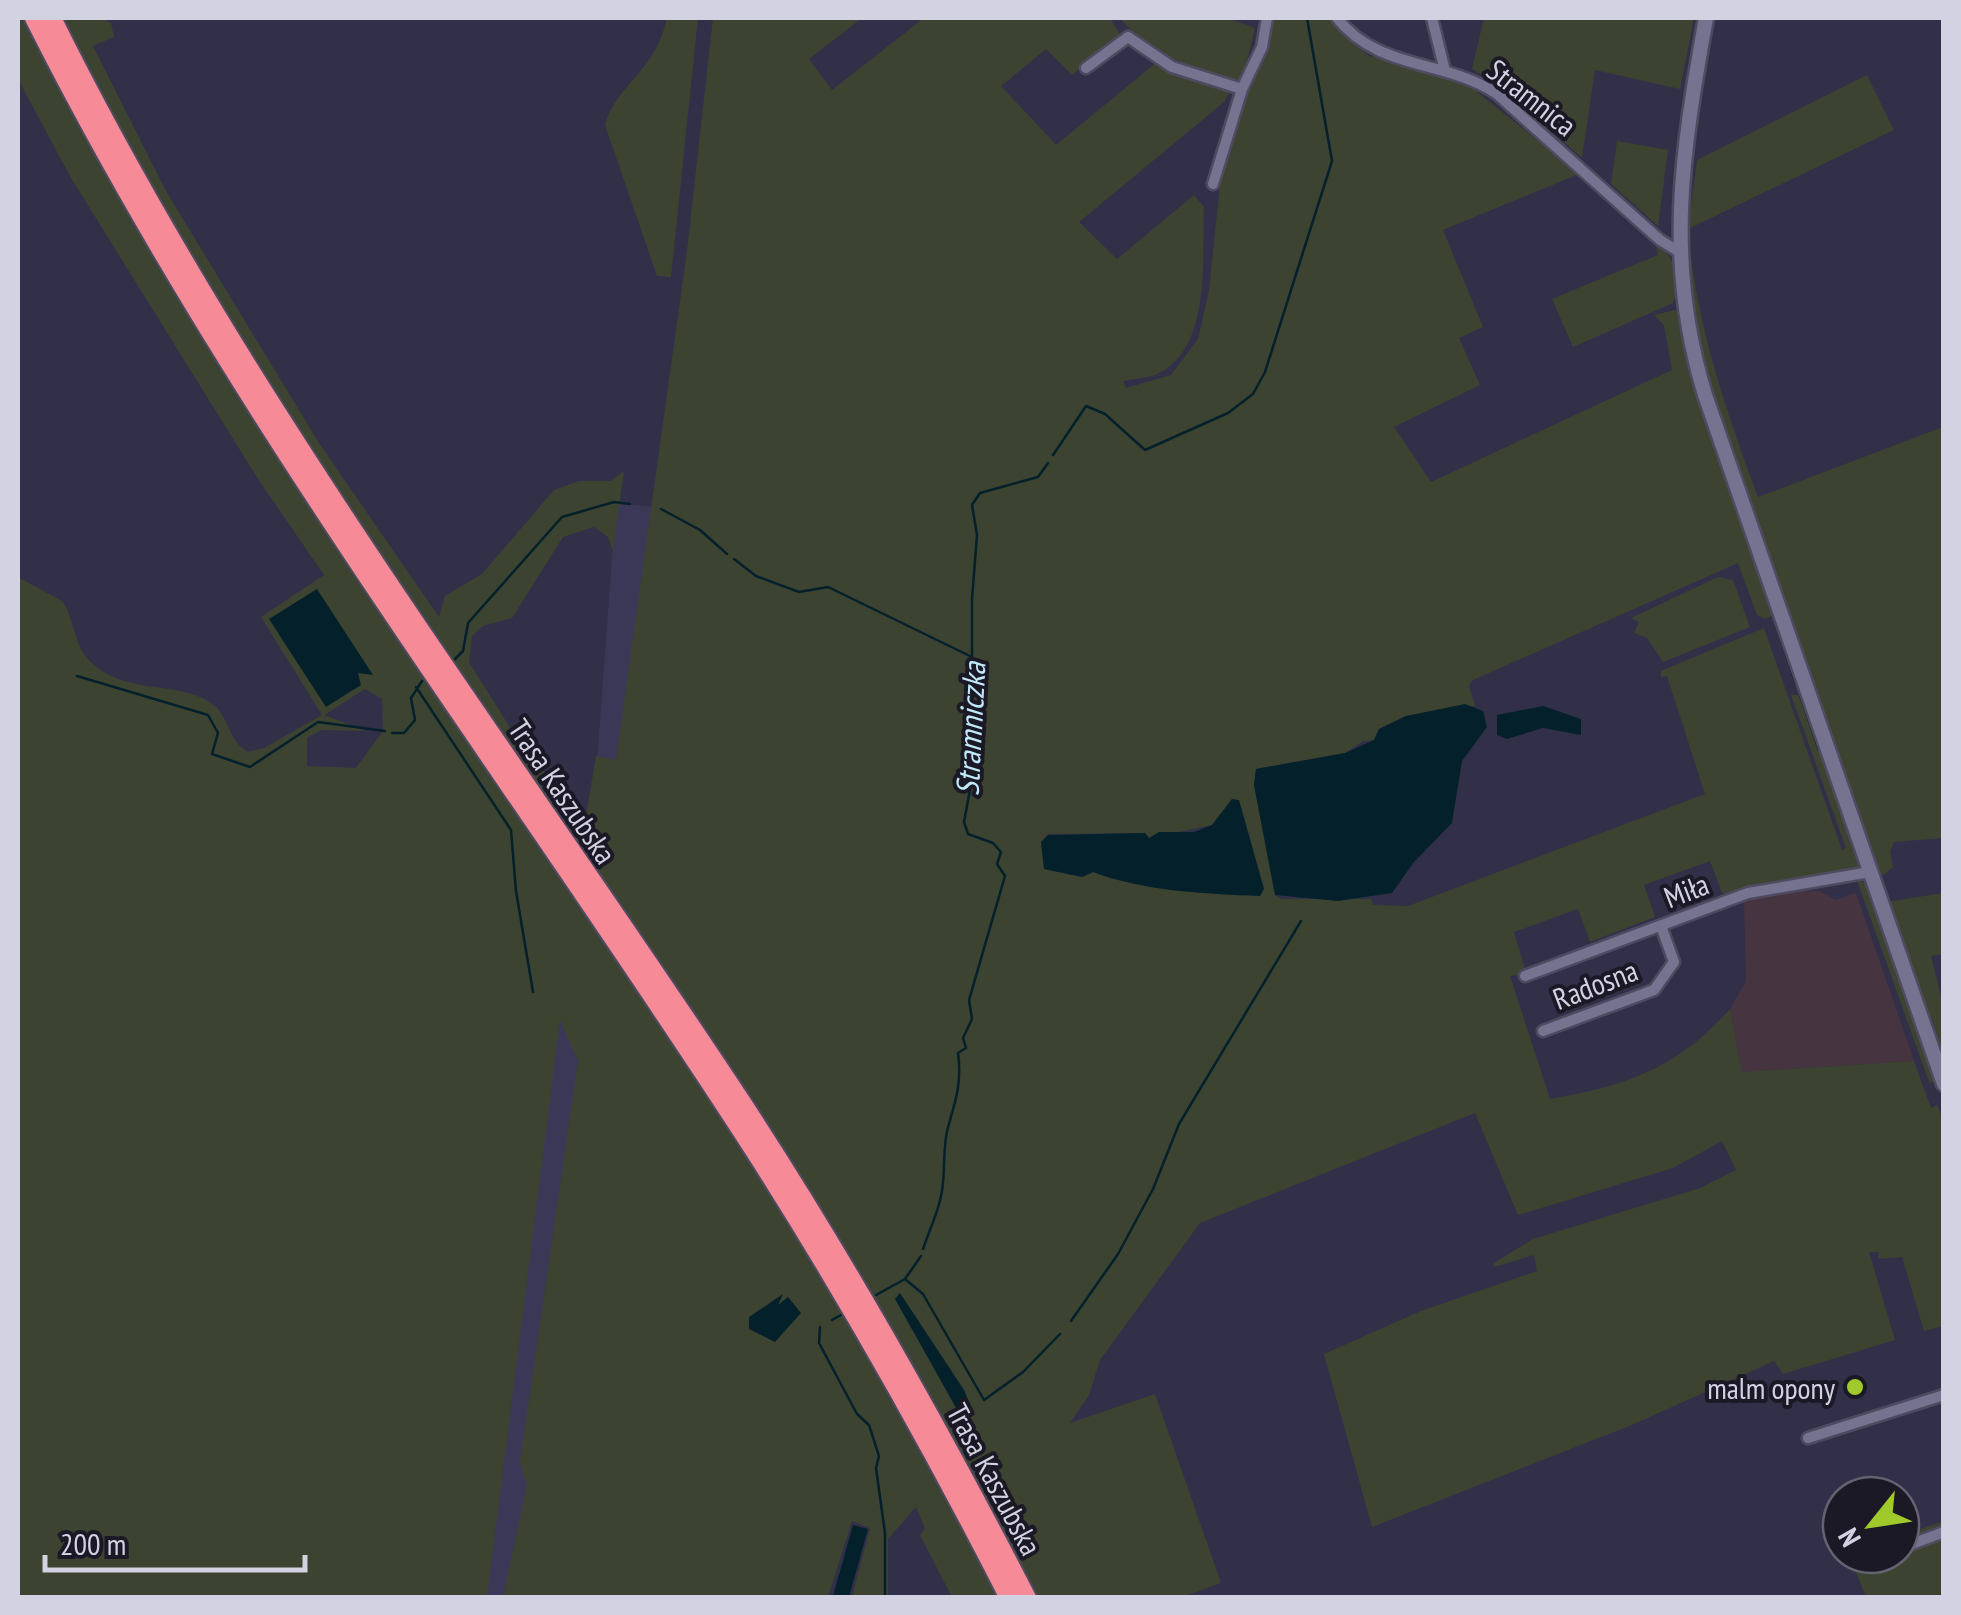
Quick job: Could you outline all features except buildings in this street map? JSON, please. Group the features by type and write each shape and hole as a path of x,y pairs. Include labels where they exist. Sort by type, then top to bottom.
{"highway":[{"name":"Trasa Kaszubska","path":"34,18 130,201 222,357 771,1177 898,1389 1010,1598"},
{"name":"Trasa Kaszubska","path":"52,18 136,180 252,376 809,1209 911,1380 1027,1598"}],"main road":[{"path":"1706,18 1683,158 1678,251 1686,324 1702,385 1944,1084"}],"street":[{"path":"1213,184 1242,88 1262,46 1267,18"},
{"name":"Stramnica","path":"1336,18 1371,49 1402,62 1475,80 1497,94 1660,240 1678,251"},
{"path":"1432,18 1446,71"},
{"path":"1086,68 1128,37 1172,66 1242,88"},
{"name":"Miła","path":"1525,976 1762,890 1870,872"},
{"name":"Radosna","path":"1544,1031 1658,987 1674,962 1661,926"},
{"path":"1808,1438 1944,1395"}],"shaded area":[{"path":"616,503 667,509 578,1061 581,1069 520,1597 468,1598 499,1286 597,763"},
{"path":"1791,890 1819,891 1836,900 1856,893 1914,1061 1742,1072 1730,1009 1746,981 1744,899"}],"green space":[{"path":"18,18 101,18 111,23 114,37 93,46 166,191 319,443 439,617 445,596 482,574 554,490 579,481 611,481 624,471 613,551 608,537 594,527 563,537 512,618 483,626 472,636 469,662 524,750 586,816 596,756 616,760 687,251 713,18 862,18 809,59 832,90 924,18 1110,18 1120,35 1072,75 1046,49 1001,86 1056,145 1158,61 1230,92 1224,102 1079,222 1117,259 1194,195 1204,207 1200,301 1186,346 1173,363 1155,375 1123,381 1126,388 1171,375 1198,339 1209,291 1221,174 1246,91 1261,63 1271,18 1328,18 1367,55 1465,82 1579,174 1443,230 1483,327 1459,338 1480,385 1394,427 1431,482 1672,370 1664,325 1654,315 1675,310 1680,315 1677,317 1699,399 1774,615 1765,619 1757,615 1738,563 1473,680 1469,686 1475,706 1406,716 1379,729 1374,740 1363,741 1345,753 1256,769 1254,785 1275,895 1281,899 1371,899 1373,905 1408,906 1705,794 1667,676 1661,677 1661,671 1764,628 1842,850 1846,848 1791,695 1805,695 1859,869 1736,894 1722,893 1710,861 1644,885 1655,917 1590,942 1578,909 1514,932 1526,973 1510,976 1550,1099 1603,1088 1649,1071 1690,1046 1730,1009 1742,1072 1914,1061 1931,1108 1937,1105 1943,1119 1943,1326 1924,1331 1902,1257 1878,1259 1879,1252 1869,1252 1895,1340 1783,1374 1774,1361 1632,1425 1372,1527 1324,1354 1421,1311 1537,1271 1534,1255 1494,1267 1494,1263 1533,1239 1700,1188 1736,1170 1722,1141 1673,1168 1518,1215 1475,1113 1200,1223 1100,1360 1089,1395 1070,1423 1155,1394 1221,1583 1182,1597 952,1597 920,1535 925,1528 916,1507 888,1539 888,1596 852,1597 870,1528 852,1521 828,1597 503,1597 527,1485 520,1462 578,1061 560,1020 487,1597 18,1597 18,577 62,601 83,652 100,670 132,683 198,696 211,703 248,752 264,748 322,715 261,617 324,575 258,479 71,178 18,79","holes":["365,689 382,699 383,731 356,768 307,766 307,738 321,730 366,731 324,715","1232,799 1239,801 1264,889 1155,884 1093,872 1082,877 1044,869 1041,842 1048,834 1145,833 1149,838 1212,825"]},
{"path":"667,18 698,18 671,277 657,276 605,125 618,98 654,52"},
{"path":"1119,18 1226,18 1255,28 1242,82 1190,66 1162,52"},
{"path":"1484,18 1694,18 1680,89 1595,70 1582,158 1506,90 1472,69"},
{"path":"1867,75 1894,130 1688,229 1698,298 1714,365 1758,497 1943,427 1943,838 1894,842 1890,852 1893,867 1884,875 1877,872 1712,403 1686,296 1688,228 1697,160"},
{"path":"1617,141 1668,150 1658,226 1611,184"},
{"path":"1655,242 1675,269 1673,303 1573,347 1552,299 1658,255"},
{"path":"1718,577 1733,580 1750,627 1663,662 1647,638 1634,633 1639,622 1631,618"},
{"path":"1857,880 1868,884 1938,1080 1930,1083 1935,1099"},
{"path":"1943,893 1943,954 1931,956 1943,1004 1943,1056 1932,1018 1920,1004 1886,902"},
{"path":"1943,1521 1943,1597 1866,1597 1857,1575 1921,1575 1921,1529"}],"water":[{"path":"317,589 373,675 358,673 361,685 326,707 269,619"},
{"path":"1465,704 1483,711 1487,727 1462,761 1452,823 1414,862 1392,893 1338,901 1275,895 1254,785 1256,769 1345,753 1374,740 1379,729 1406,716"},
{"path":"1543,706 1581,719 1581,735 1543,728 1507,739 1497,735 1497,715"},
{"path":"1232,799 1239,800 1264,889 1260,896 1175,890 1093,872 1082,877 1044,869 1041,842 1048,835 1145,833 1149,838 1159,832 1194,832 1212,825"},
{"path":"900,1293 964,1390 975,1416 971,1412 966,1420 960,1415 895,1299"},
{"path":"783,1294 778,1305 788,1297 801,1313 775,1342 749,1329 749,1317"},
{"path":"853,1525 868,1529 849,1597 833,1596"}],"waterway":[{"name":"Stramniczka","path":"1053,455 1086,406 1105,414 1145,450 1228,413 1253,394 1265,372 1332,161 1307,18"},
{"name":"Stramniczka","path":"923,1249 942,1190 946,1134 959,1082 958,1053 966,1048 963,1038 972,1019 969,1000 1005,876 997,864 1001,852 993,843 968,834 964,822 972,779 972,599 977,535 972,505 980,493 1038,477 1048,463"},
{"path":"455,659 463,651 468,623 562,517 614,502 630,504"},
{"path":"661,509 700,530 727,554"},
{"path":"734,559 756,576 799,592 828,587 972,657"},
{"path":"1781,639 1795,681"},
{"path":"77,676 208,715 218,733 212,754 250,767 318,722 385,731"},
{"path":"392,733 404,733 415,720 411,698 422,681"},
{"path":"416,687 511,830 516,891 533,992"},
{"path":"1800,695 1819,750"},
{"path":"1071,1321 1118,1254 1153,1189 1179,1124 1301,921"},
{"name":"Stramniczka","path":"876,1295 905,1279 921,1256"},
{"path":"905,1279 923,1294 984,1400 1023,1372 1060,1334"},
{"name":"Stramniczka","path":"832,1320 841,1315"},
{"name":"Stramniczka","path":"820,1327 819,1343 857,1414 869,1425 879,1456 876,1468 885,1533 885,1598"}],"place":[{"name":"malm opony","path":"1855,1387"}]}
